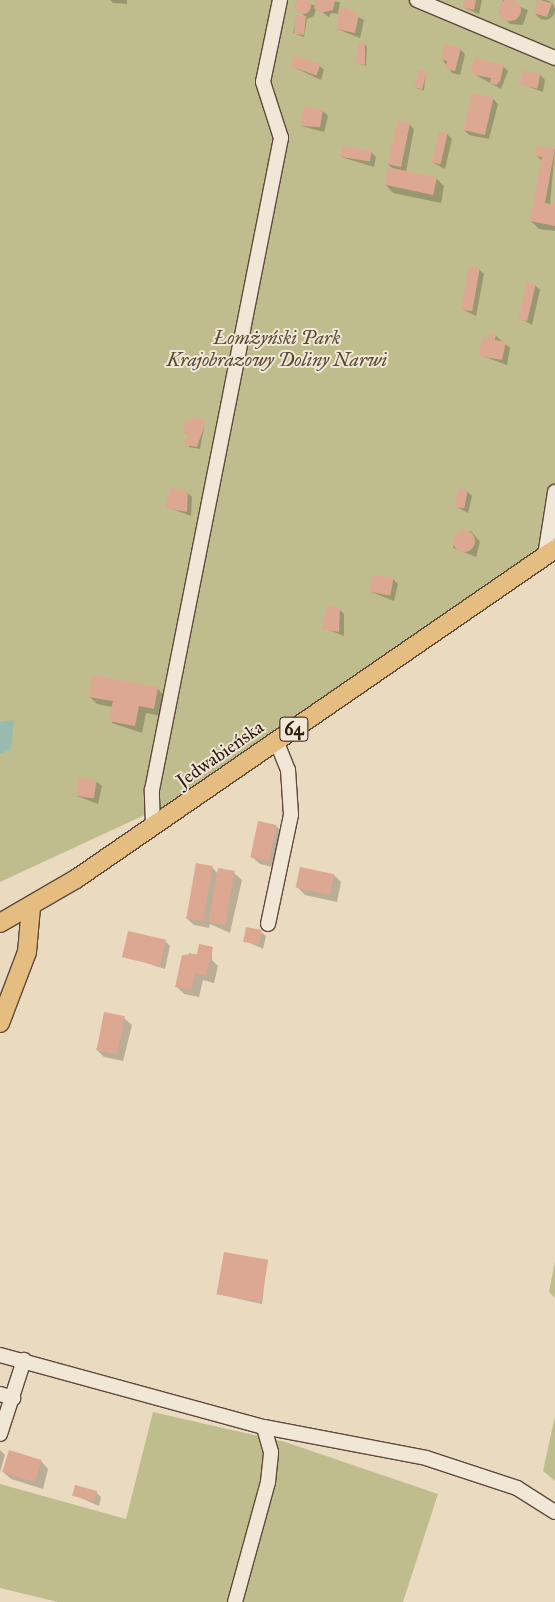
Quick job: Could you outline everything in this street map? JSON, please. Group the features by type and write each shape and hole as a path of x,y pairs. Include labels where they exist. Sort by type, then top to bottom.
{"main road":[{"name":"Jedwabieńska","path":"31,907 153,826 550,552"},
{"name":"64","path":"0,923 31,907"},
{"path":"0,1023 26,952 31,907"}],"street":[{"path":"153,826 152,790 281,138 263,82 280,0"},
{"path":"417,0 555,58"},
{"path":"550,552 555,492"},
{"path":"268,924 291,815 288,770 276,741"},
{"path":"0,1355 264,1427 426,1458 517,1488 555,1512"},
{"path":"0,1434 6,1396 24,1360"},
{"path":"235,1602 268,1482 271,1452 264,1427"}],"green space":[{"name":"Łomżyński Park Krajobrazowy Doliny Narwi","path":"0,0 555,0 555,543 177,800 0,882"},
{"path":"555,1261 555,1298 549,1292"},
{"path":"153,1412 285,1442 438,1494 403,1602 58,1602 0,1588 0,1484 126,1519"},
{"path":"555,1416 555,1481 543,1471"}],"shaded area":[{"path":"14,720 11,749 0,754 0,722"}],"building":[{"path":"303,-2 311,6 303,14 295,6"},
{"path":"510,-1 518,2 521,10 518,18 510,21 502,18 499,10 502,2"},
{"path":"316,0 335,0 333,10 320,13 314,8"},
{"path":"464,0 476,0 474,10 462,7"},
{"path":"538,0 552,3 547,17 533,13"},
{"path":"341,6 359,14 355,33 336,29"},
{"path":"296,15 306,16 304,35 294,34"},
{"path":"359,42 365,43 365,65 355,63"},
{"path":"444,44 461,48 455,71 445,69 447,61 441,59"},
{"path":"294,55 320,64 317,75 290,66"},
{"path":"474,58 504,65 500,81 496,85 490,83 491,78 470,74"},
{"path":"419,69 427,71 422,89 414,87"},
{"path":"523,70 541,74 537,89 520,85"},
{"path":"472,93 493,98 485,135 463,130"},
{"path":"304,106 323,110 320,127 300,126"},
{"path":"398,120 410,123 401,167 387,164"},
{"path":"439,131 448,133 441,164 432,162"},
{"path":"342,146 372,151 370,162 340,157"},
{"path":"537,146 555,148 545,203 555,205 555,226 530,221 542,157 535,156"},
{"path":"388,167 437,177 433,195 384,185"},
{"path":"469,266 480,268 472,311 461,309"},
{"path":"527,282 536,284 527,321 518,319"},
{"path":"489,332 496,334 495,340 506,342 502,360 479,356 482,338 488,339"},
{"path":"193,416 206,421 197,447 185,445 188,434 183,432 185,421 190,422"},
{"path":"170,487 188,491 187,512 165,508"},
{"path":"458,488 468,490 464,509 454,507"},
{"path":"464,530 472,533 475,541 472,549 464,552 456,549 453,541 456,533"},
{"path":"373,574 394,578 390,596 370,592"},
{"path":"327,605 340,608 339,632 322,629"},
{"path":"92,675 158,687 154,709 139,706 135,726 109,721 113,701 88,697"},
{"path":"79,777 97,780 94,799 76,796"},
{"path":"258,821 277,825 269,861 250,857"},
{"path":"196,863 213,866 203,921 186,918"},
{"path":"300,867 334,874 330,895 296,888"},
{"path":"218,868 235,871 225,925 208,922"},
{"path":"246,927 262,930 259,945 243,942"},
{"path":"128,931 166,940 160,966 122,957"},
{"path":"199,944 213,947 206,976 195,973 191,990 175,987 182,955 197,954"},
{"path":"104,1012 125,1016 117,1054 97,1050"},
{"path":"224,1252 268,1260 261,1302 217,1294"},
{"path":"9,1450 42,1460 35,1482 2,1472"},
{"path":"75,1485 97,1491 94,1502 72,1496"}]}
